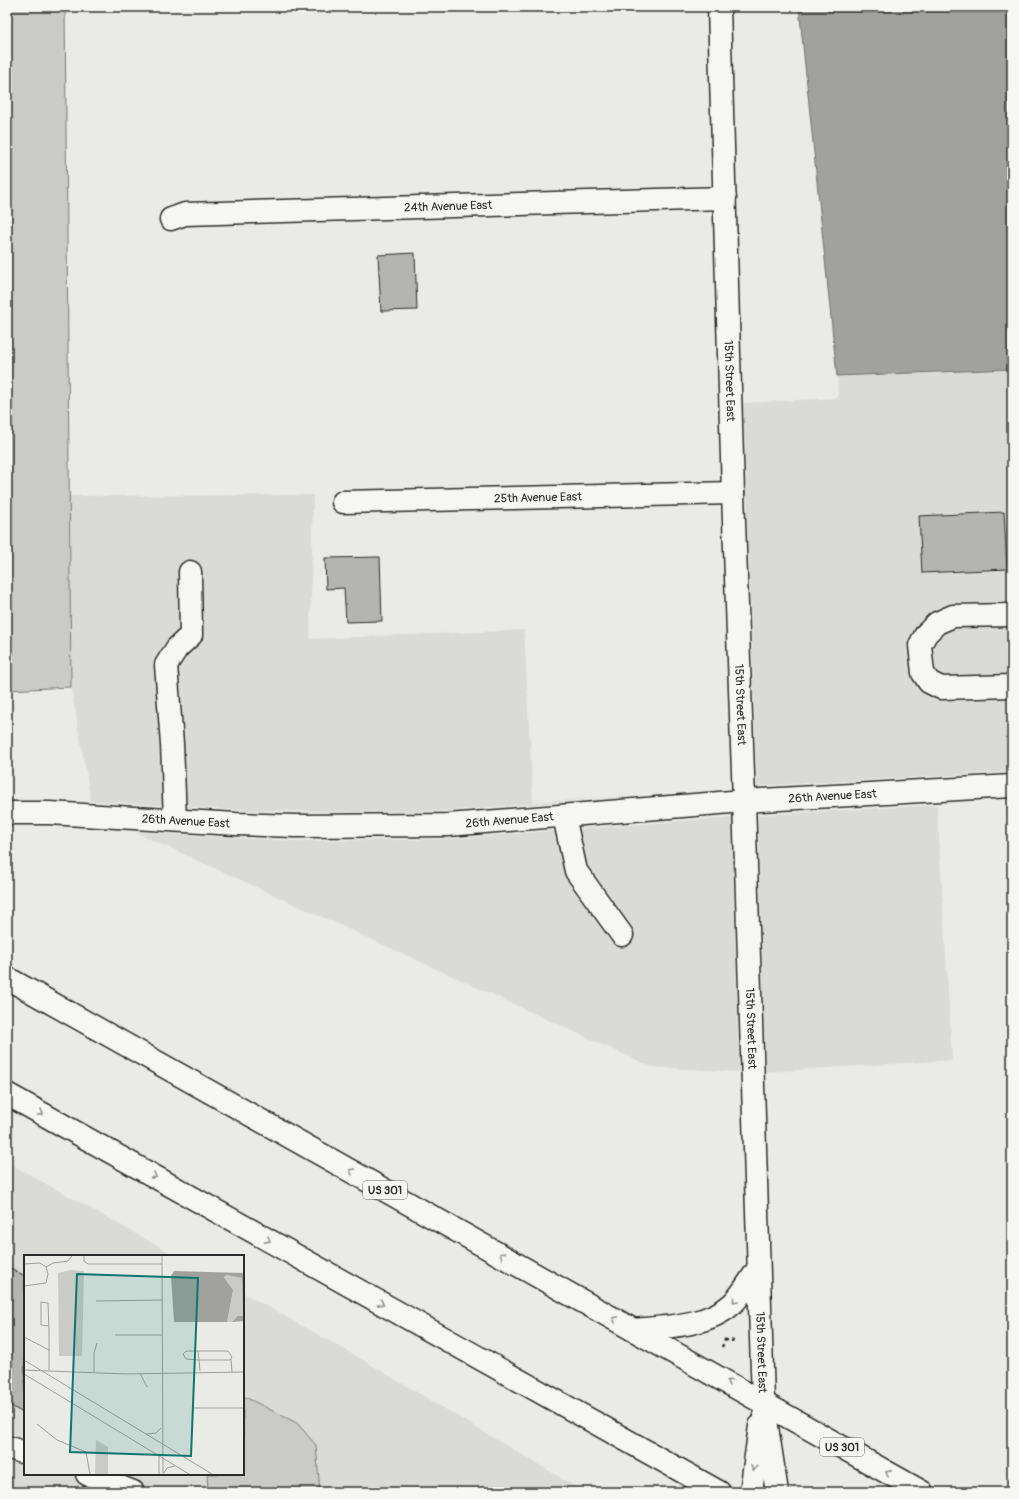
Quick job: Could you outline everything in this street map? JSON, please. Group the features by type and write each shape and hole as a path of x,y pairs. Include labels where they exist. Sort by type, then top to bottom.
{"main road":[{"name":"15th Street East","path":"719,7 726,198 733,493 763,1401 777,1492"},
{"name":"24th Avenue East","path":"171,219 185,214 726,198"},
{"name":"25th Avenue East","path":"343,502 733,493"},
{"path":"175,820 172,744 166,665 177,648 191,635 190,572"},
{"path":"1012,614 953,616 937,623 926,634 920,645 923,673 929,682 941,688 1012,686"},
{"name":"26th Avenue East","path":"7,813 49,813 288,826 448,825 744,801 1012,786"},
{"path":"564,816 576,871 622,935"},
{"name":"US 301","path":"7,978 763,1401 922,1492"},
{"path":"7,1094 719,1492"},
{"path":"634,1330 686,1325 711,1317 732,1304 758,1269"},
{"name":"15th Street East","path":"751,1492 763,1401"},
{"path":"7,1447 24,1453"},
{"path":"90,1475 133,1492"}],"path":[{"path":"726,1340 735,1341"}],"shaded area":[{"path":"7,7 65,7 71,687 7,690"},
{"path":"799,7 1012,7 1012,369 837,376"},
{"path":"1012,369 1012,772 757,786 743,403 838,398 837,376"},
{"path":"313,495 310,639 524,630 533,802 639,795 447,811 359,812 236,810 91,801 71,687 69,496"},
{"path":"937,805 952,1060 765,1072 758,815"},
{"path":"732,817 739,1072 652,1067 135,832 295,841 448,839"},
{"path":"7,1162 174,1255 24,1255 24,1475 207,1475 208,1492 7,1492"},
{"path":"244,1294 363,1360 584,1492 320,1492 316,1444 297,1423 244,1396"},
{"path":"244,1396 297,1423 316,1445 320,1492 208,1492 207,1475 244,1475"}],"building":[{"path":"415,253 417,310 381,311 378,255"},
{"path":"1004,512 1007,569 922,573 919,516"},
{"path":"380,557 382,621 346,622 344,588 326,589 325,558"},
{"path":"7,1266 24,1275 24,1413 7,1404"}]}
